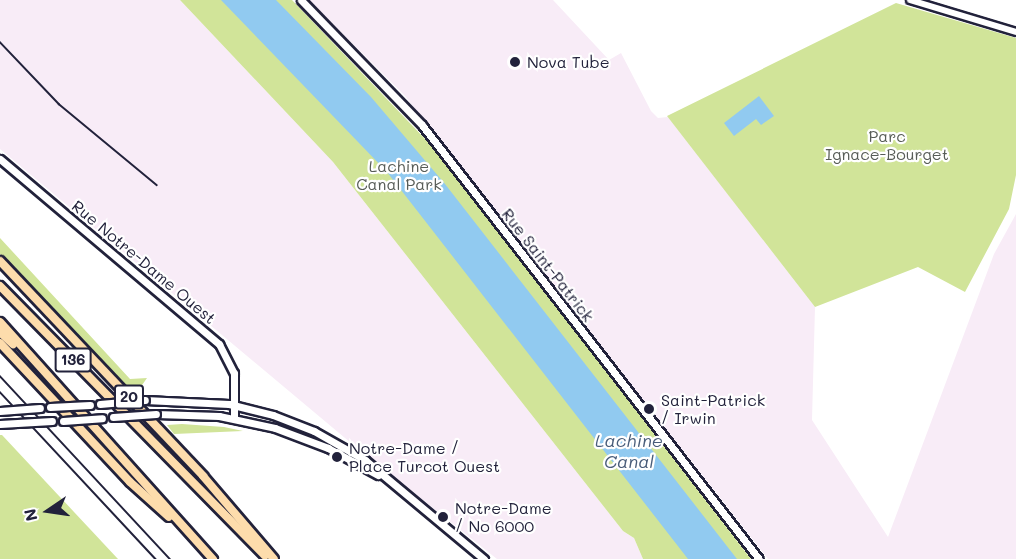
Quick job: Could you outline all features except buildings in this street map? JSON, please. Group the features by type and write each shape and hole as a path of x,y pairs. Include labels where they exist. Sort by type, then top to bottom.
{"highway":[{"name":"20","path":"0,263 191,463 274,559"},
{"name":"136","path":"0,286 268,559"},
{"name":"136","path":"0,322 213,559"},
{"path":"0,332 55,384"},
{"path":"0,343 138,490 195,539"}],"main road":[{"name":"Rue Saint-Patrick","path":"301,0 422,125 759,559"},
{"name":"Rue Notre-Dame Ouest","path":"0,159 219,344 234,373 236,406 234,418"},
{"path":"0,411 145,400 236,406 273,415 327,437 365,460 484,559"},
{"path":"0,424 156,414 234,418 314,441 388,480"}],"street":[{"path":"910,0 1016,32"}],"shaded area":[{"path":"0,0 180,0 333,162 623,531 634,538 643,559 497,559 345,438 0,149"},
{"path":"309,0 553,0 609,60 621,53 651,111 658,118 668,117 815,307 812,420 888,537 994,254 1016,214 1016,559 768,559 405,96"}],"green space":[{"name":"Lachine Canal Park","path":"180,0 292,0 429,143 751,559 643,559 634,538 623,531 333,162"},
{"name":"Parc Ignace-Bourget","path":"896,3 1016,38 1016,175 1009,209 965,292 918,267 815,307 667,116"},
{"path":"0,238 130,379 147,378 138,391 142,395 134,396 0,254"},
{"path":"167,425 224,427 243,431 174,434"},
{"path":"0,435 2,435 118,559 0,559"}],"water":[{"name":"Lachine Canal","path":"221,0 276,0 371,97 445,184 737,559 688,559 387,172"},
{"path":"759,96 774,116 761,125 756,119 734,136 724,123"}],"railway":[{"path":"0,42 59,104 157,185"},
{"path":"0,376 170,559"},
{"path":"0,392 156,559"}],"place":[{"name":"Nova Tube","path":"515,62"},
{"name":"Saint-Patrick / Irwin","path":"649,409"},
{"name":"Notre-Dame / Place Turcot Ouest","path":"337,457"},
{"name":"Notre-Dame / No 6000","path":"443,517"}]}
